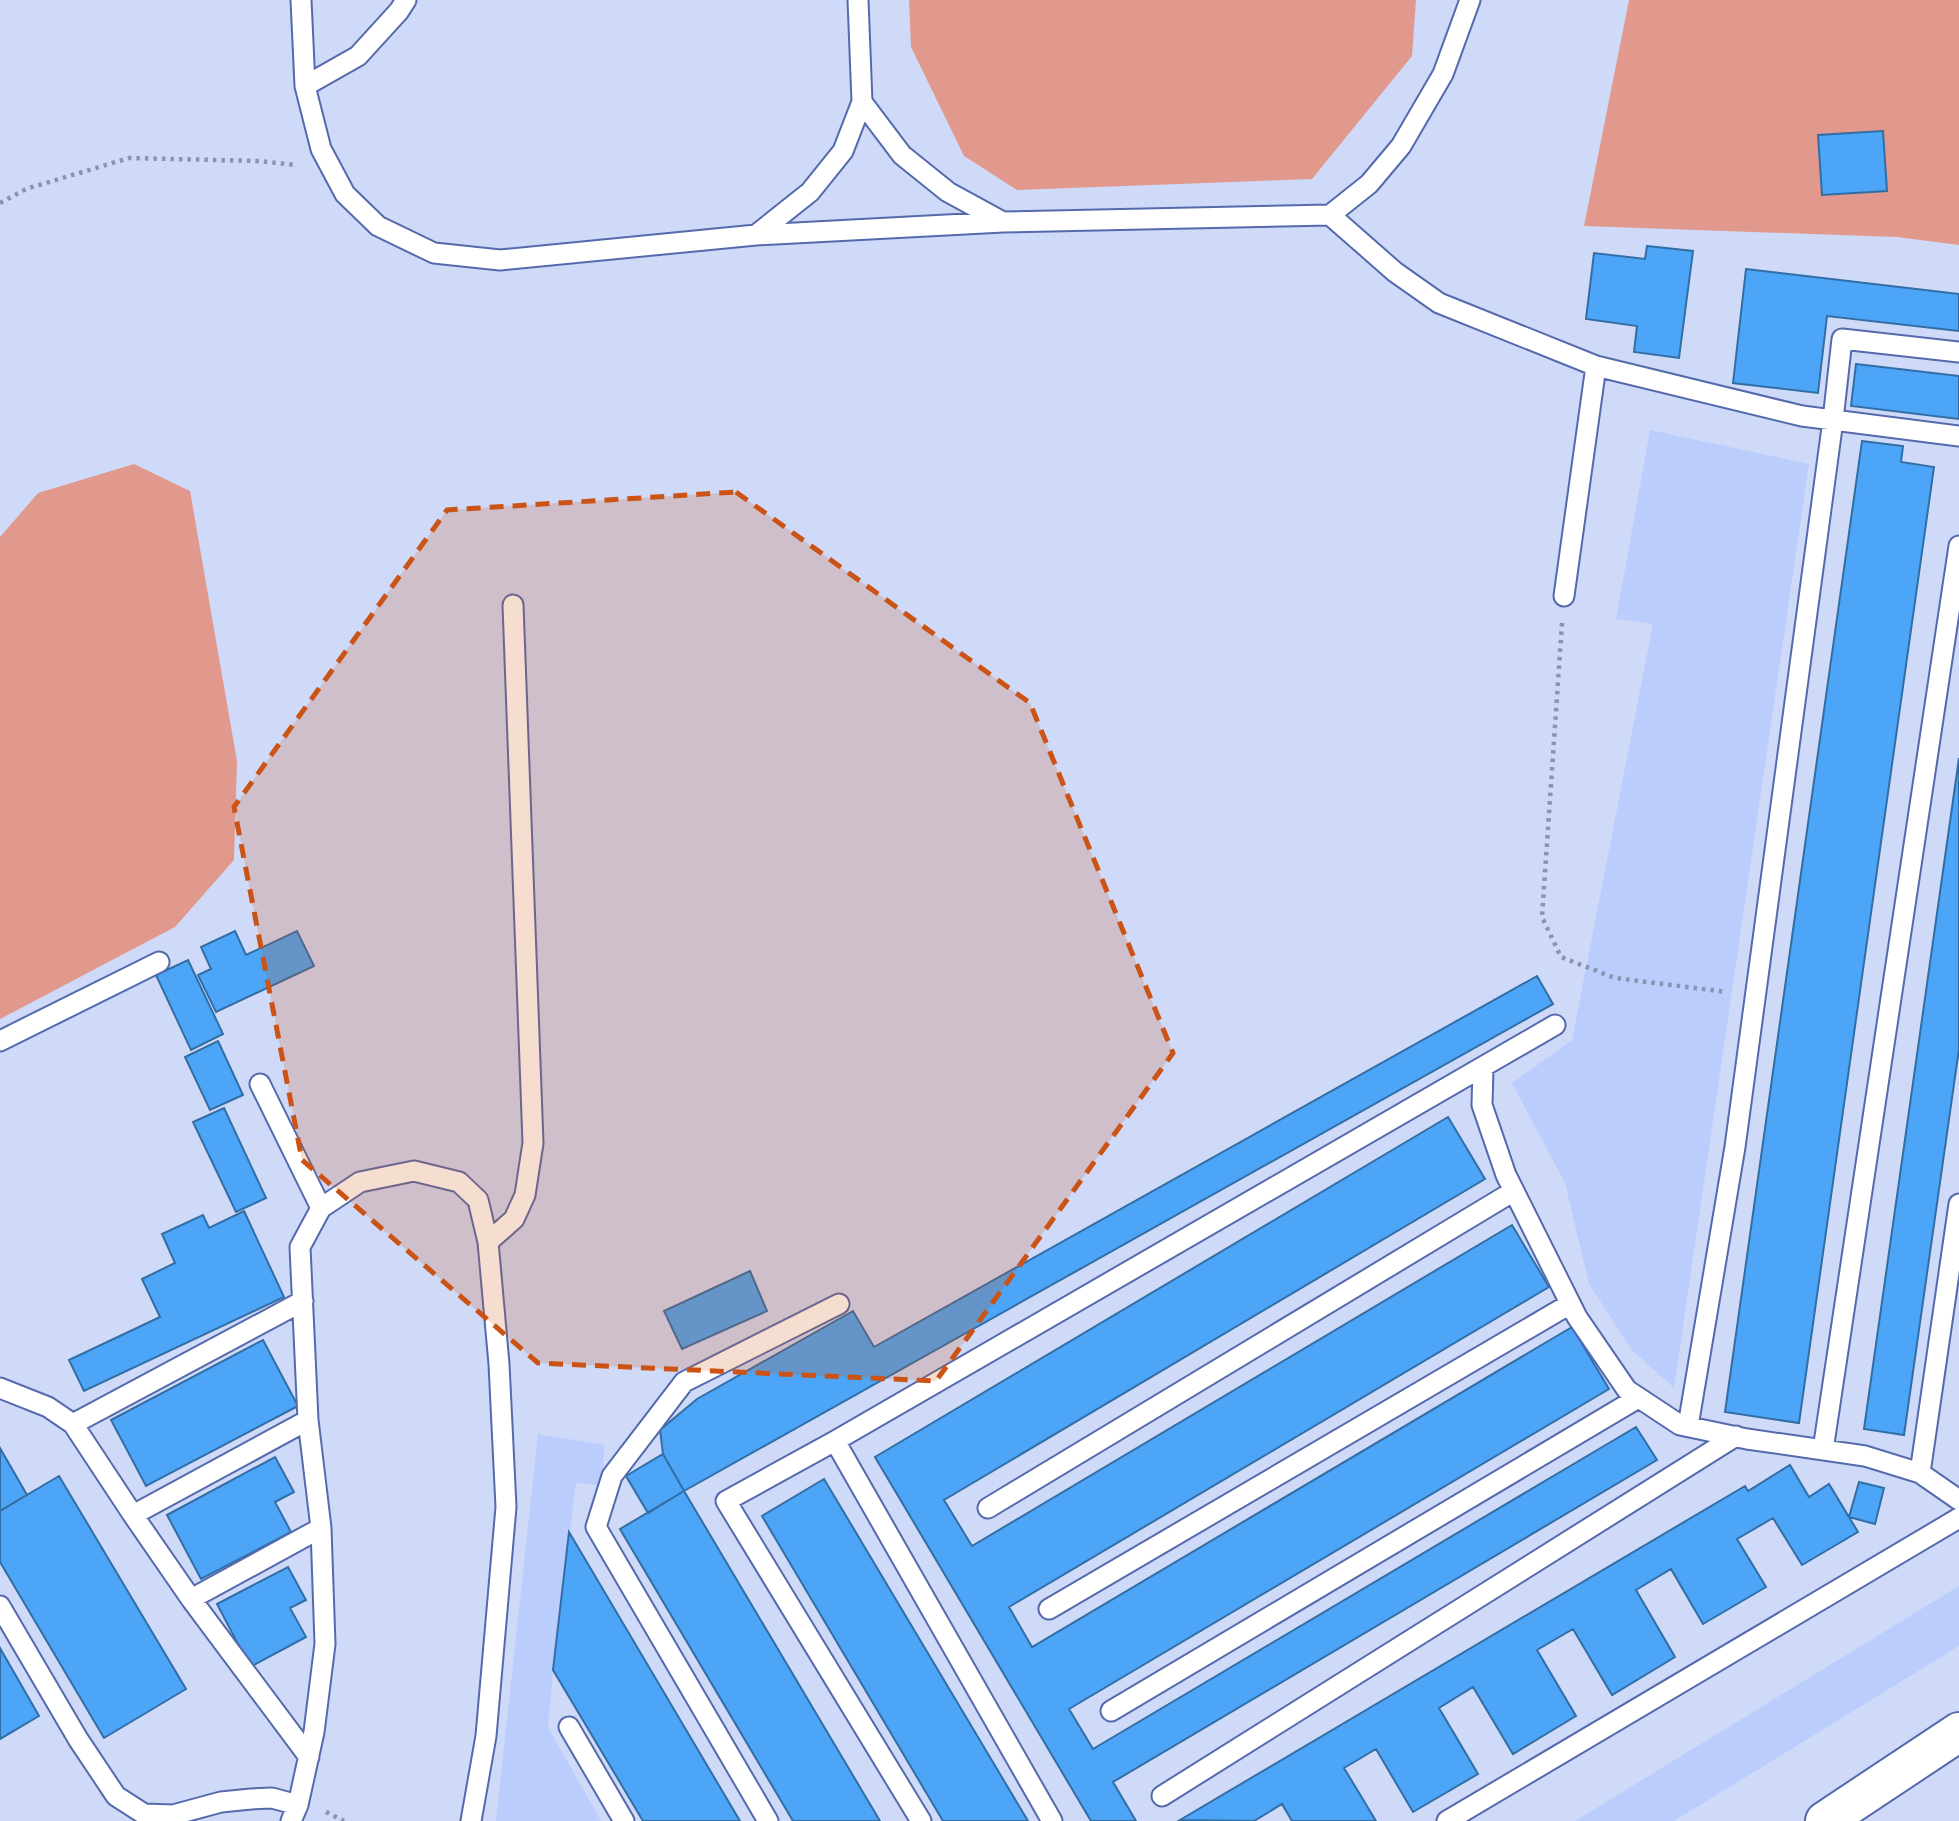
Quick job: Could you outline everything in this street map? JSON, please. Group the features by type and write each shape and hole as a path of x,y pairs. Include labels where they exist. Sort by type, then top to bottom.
{"street":[{"path":"1841,1817 1959,1732"}],"lane":[{"path":"301,0 305,86 321,149 345,194 378,226 434,253 500,260 756,235 1003,222 1330,215 1369,184 1401,146 1443,74 1470,0"},
{"path":"305,86 358,57 400,11 406,0"},
{"path":"756,235 810,192 843,151 862,102 858,0"},
{"path":"862,102 902,155 948,192 1003,222"},
{"path":"1330,215 1395,272 1439,303 1596,366 1802,416 1959,436"},
{"path":"1688,1426 1735,1147 1842,339 1959,352"},
{"path":"1564,596 1596,366"},
{"path":"1823,1450 1959,546"},
{"path":"488,1242 514,1219 525,1195 533,1143 513,605"},
{"path":"0,1041 159,962"},
{"path":"921,1821 726,1501 835,1441 1555,1025"},
{"path":"1483,1068 1482,1105 1506,1175 1570,1304 1627,1390 1680,1425 1865,1456 1920,1473 1959,1500"},
{"path":"260,1084 321,1209"},
{"path":"0,1605 78,1739 116,1796 144,1814 173,1815 221,1802 272,1798 295,1813 314,1732 325,1644 321,1528 308,1420 300,1247 321,1209 360,1182 414,1171 459,1182 478,1200 488,1242 499,1364 506,1507 486,1736 471,1821"},
{"path":"988,1508 1514,1191"},
{"path":"1920,1473 1959,1204"},
{"path":"73,1424 303,1301"},
{"path":"768,1821 596,1527 612,1476 684,1382 839,1304"},
{"path":"1049,1609 1570,1304"},
{"path":"0,1388 48,1407 73,1424 191,1599 309,1757"},
{"path":"1111,1711 1638,1398"},
{"path":"133,1515 308,1420"},
{"path":"1162,1796 1736,1436"},
{"path":"835,1441 1052,1821"},
{"path":"1447,1821 1959,1518"},
{"path":"191,1599 321,1528"},
{"path":"569,1727 624,1821"}],"path":[{"path":"0,202 26,189 129,158 259,161 331,168"},
{"path":"1564,596 1542,917 1561,957 1615,978 1755,996"}],"highlighted area":[{"path":"736,492 1030,703 1173,1053 936,1381 538,1363 302,1160 234,807 447,510"}],"shaded area":[{"path":"909,0 1416,0 1412,56 1312,179 1017,190 964,156 911,47"},
{"path":"1629,0 1959,0 1959,245 1897,237 1584,226"},
{"path":"1650,430 1809,464 1674,1388 1632,1350 1589,1284 1565,1183 1512,1083 1572,1040 1653,624 1616,619"},
{"path":"134,464 190,491 237,761 234,860 175,927 0,1019 0,537 38,493"},
{"path":"538,1434 605,1445 601,1486 576,1483 548,1727 601,1821 496,1821"},
{"path":"1959,1586 1959,1646 1674,1821 1575,1821"}],"building":[{"path":"1883,131 1887,191 1822,195 1818,135"},
{"path":"1647,246 1693,251 1679,358 1634,352 1637,326 1586,319 1594,253 1645,259"},
{"path":"1746,269 1959,294 1959,331 1827,316 1818,393 1733,383"},
{"path":"1856,364 1959,376 1959,419 1851,406"},
{"path":"1862,441 1903,446 1901,462 1934,467 1799,1423 1725,1412"},
{"path":"1959,758 1959,1049 1904,1435 1864,1429"},
{"path":"235,931 246,955 297,931 314,966 216,1012 198,975 211,969 201,947"},
{"path":"188,960 223,1034 191,1050 156,975"},
{"path":"1537,976 1553,1004 684,1491 663,1454 660,1430 697,1399 853,1311 874,1347"},
{"path":"218,1041 243,1095 210,1110 185,1057"},
{"path":"224,1108 266,1198 236,1212 193,1122"},
{"path":"1448,1117 1485,1179 944,1500 972,1546 1512,1225 1549,1287 1009,1607 1032,1647 1572,1327 1609,1389 1069,1709 1093,1749 1636,1427 1657,1460 1113,1782 1136,1821 1091,1821 875,1457"},
{"path":"244,1211 284,1297 84,1391 69,1360 160,1317 142,1279 175,1263 162,1234 203,1215 209,1228"},
{"path":"750,1271 767,1311 682,1349 664,1311"},
{"path":"263,1340 298,1406 146,1486 111,1420"},
{"path":"0,1448 27,1495 0,1511"},
{"path":"663,1454 684,1491 648,1513 626,1476"},
{"path":"275,1457 294,1492 275,1502 291,1532 201,1579 167,1515"},
{"path":"1790,1465 1809,1497 1829,1484 1858,1532 1802,1565 1773,1518 1737,1539 1766,1587 1703,1624 1671,1569 1636,1590 1675,1657 1612,1695 1573,1629 1537,1650 1576,1716 1513,1754 1473,1687 1439,1708 1478,1774 1413,1812 1376,1749 1344,1768 1376,1821 1292,1821 1282,1804 1254,1821 1180,1820 1745,1486 1748,1491"},
{"path":"59,1476 186,1689 104,1738 0,1562 0,1511"},
{"path":"824,1479 1028,1821 943,1821 762,1516"},
{"path":"1859,1482 1884,1488 1875,1524 1849,1517"},
{"path":"684,1491 880,1821 793,1821 620,1529"},
{"path":"569,1532 740,1821 643,1821 553,1670"},
{"path":"288,1567 306,1600 290,1608 306,1637 250,1667 217,1604"},
{"path":"0,1648 39,1716 0,1739"}]}
